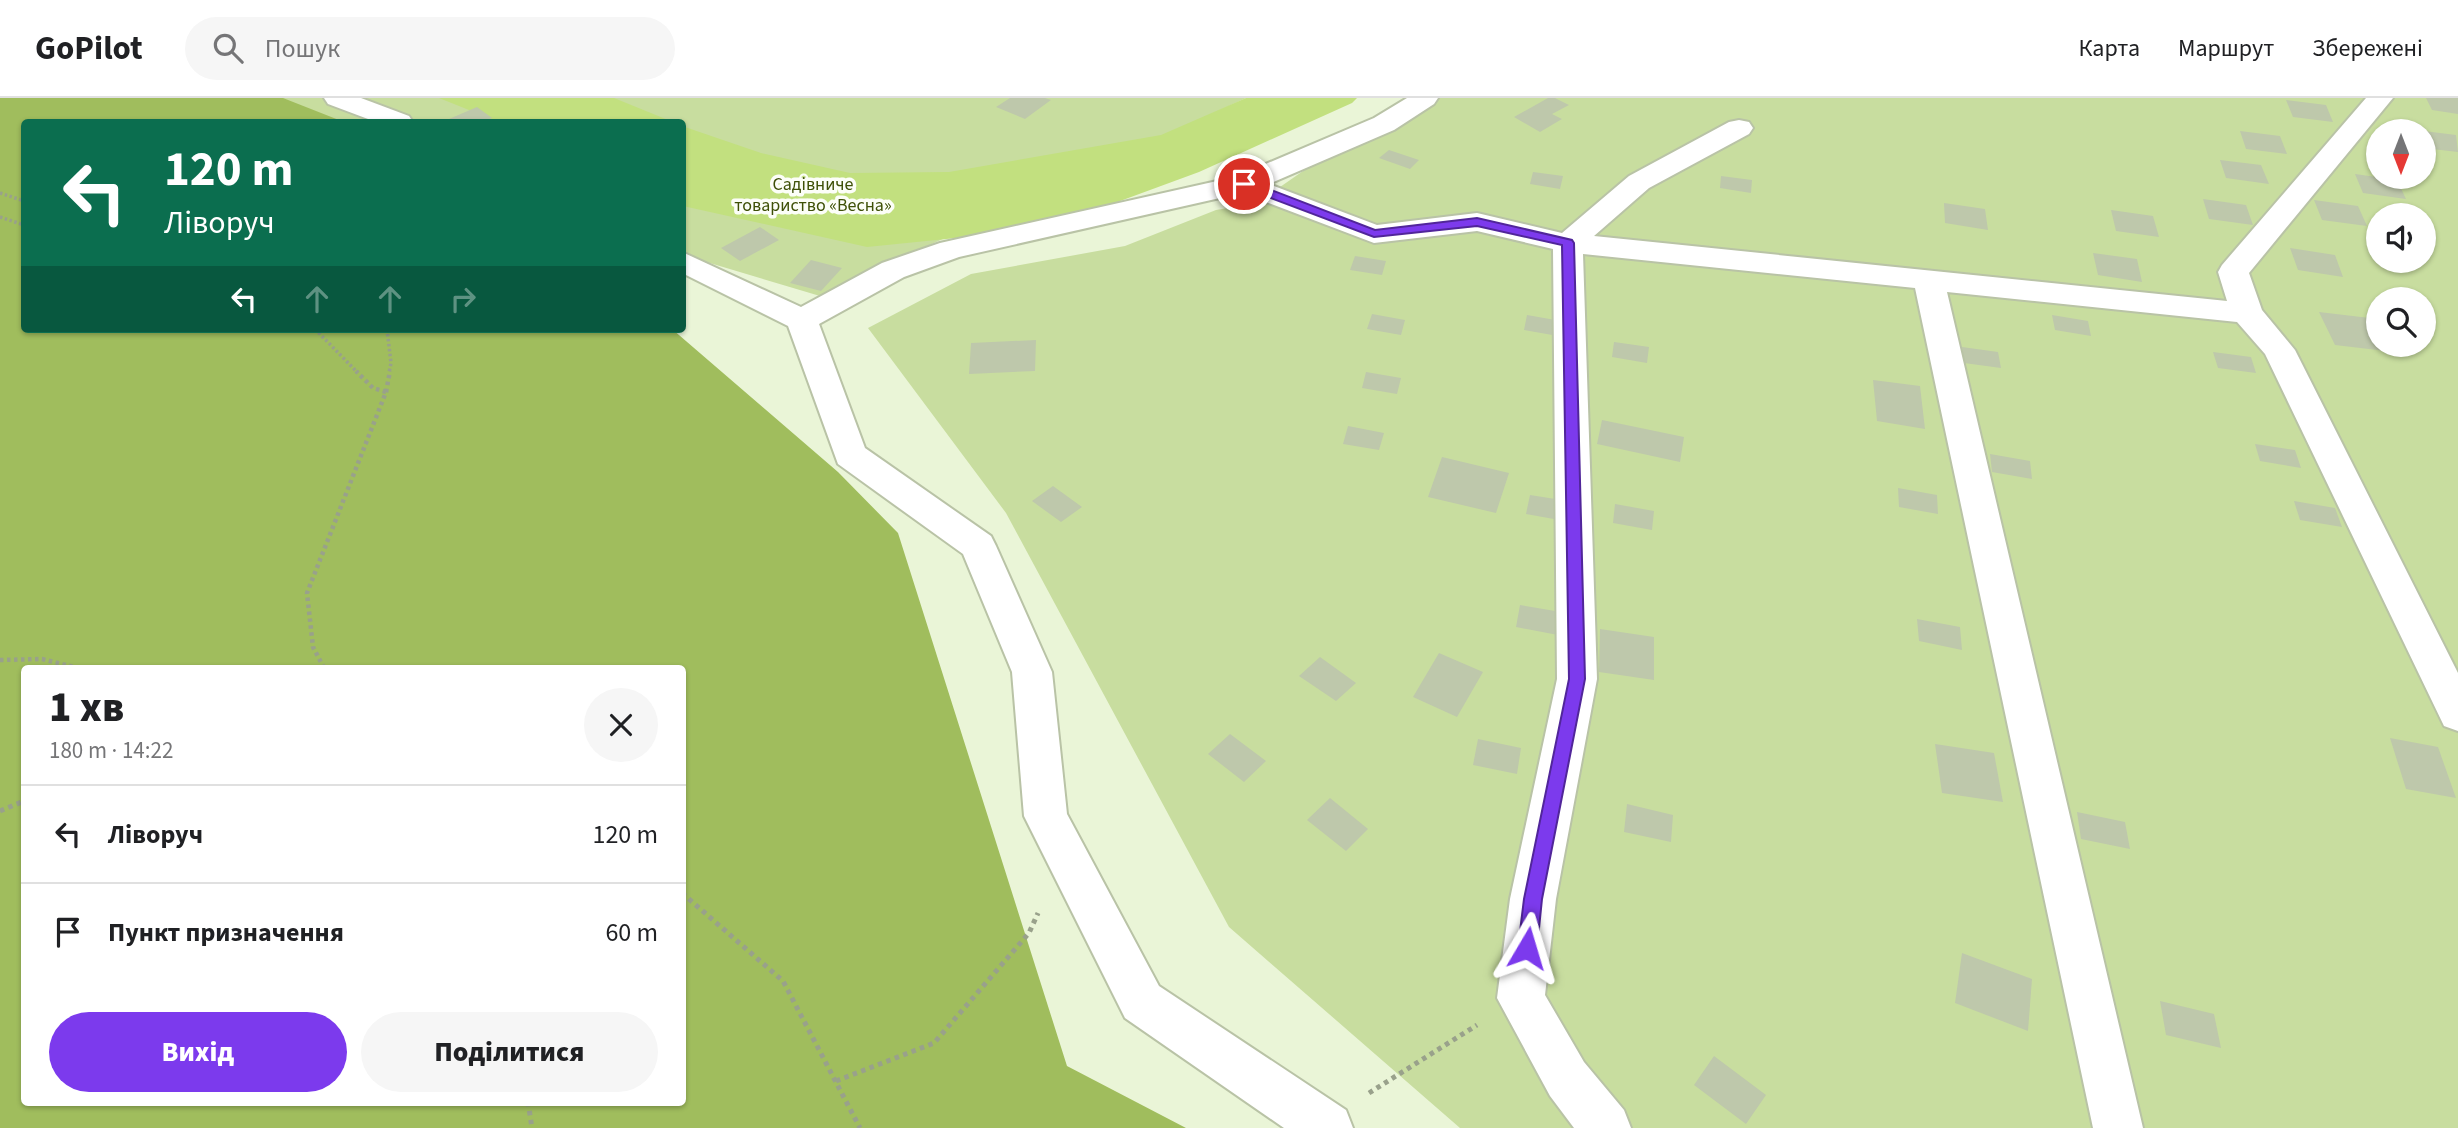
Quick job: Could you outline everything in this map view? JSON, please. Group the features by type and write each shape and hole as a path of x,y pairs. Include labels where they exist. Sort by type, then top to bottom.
{"street":[{"path":"337,98 391,119"},
{"path":"802,320 893,270 951,250 1244,184 1384,124 1426,98"},
{"path":"2380,98 2233,272 2247,313 2279,350 2458,714"},
{"path":"1568,243 1639,182 1739,128"},
{"path":"1244,184 1374,234 1477,222 1568,243 2247,313"},
{"path":"1568,243 1577,679 1533,899 1521,998 1567,1079 1606,1128"},
{"path":"686,263 802,320 850,455 978,546 1032,673 1046,816 1142,1002 1324,1125"},
{"path":"1929,282 2118,1128"}],"path":[{"path":"0,193 21,200"},
{"path":"0,217 21,224"},
{"path":"319,333 373,388 386,392"},
{"path":"322,665 313,647 307,593 386,392 391,363 387,333"},
{"path":"0,660 42,659 66,665"},
{"path":"0,811 21,802"},
{"path":"836,1081 934,1043 1029,933 1065,855"},
{"path":"686,896 783,981 860,1128"},
{"path":"1324,1125 1521,998"},
{"path":"529,1106 532,1128"}],"green space":[{"name":"Садівниче товариство «Весна»","path":"162,98 1246,98 820,296 686,256 686,119 234,119"},
{"path":"1408,98 2458,98 2458,1128 1460,1128 1229,927 1006,513 868,328 971,274 1125,246 1216,210 1257,203"}],"shaded area":[{"path":"0,98 283,98 336,119 21,119 21,333 677,333 838,472 898,533 1067,1066 1186,1128 0,1128"},
{"path":"439,98 614,98 666,119 492,119"},
{"path":"1246,98 1357,98 1352,103 1199,172 1044,229 867,247 686,207 686,127 761,153 850,173 949,172 1161,135"}],"building":[{"path":"1010,98 1051,100 1025,119 996,107"},
{"path":"1548,98 1555,98 1569,105 1552,114 1562,119 1540,132 1514,117"},
{"path":"2426,98 2458,98 2458,114 2432,110"},
{"path":"2286,100 2326,105 2333,122 2293,117"},
{"path":"477,107 492,118 489,119 449,119"},
{"path":"2240,131 2280,136 2287,154 2246,149"},
{"path":"2436,132 2456,135 2458,152 2436,149"},
{"path":"1389,150 1419,160 1410,169 1379,158"},
{"path":"2220,160 2261,165 2269,184 2226,178"},
{"path":"1533,172 1563,176 1560,189 1530,184"},
{"path":"2355,174 2366,176 2366,189 2401,189 2406,199 2363,193"},
{"path":"1721,176 1752,180 1751,193 1720,188"},
{"path":"2203,199 2246,205 2253,225 2209,219"},
{"path":"2314,200 2358,206 2366,226 2322,220"},
{"path":"1944,203 1985,209 1988,230 1945,223"},
{"path":"2111,210 2153,216 2159,237 2116,231"},
{"path":"760,227 779,240 740,261 721,248"},
{"path":"2290,248 2335,255 2343,277 2298,270"},
{"path":"2093,253 2137,259 2142,282 2098,275"},
{"path":"1355,256 1386,261 1382,275 1350,270"},
{"path":"811,260 842,268 821,291 790,283"},
{"path":"2319,312 2366,318 2366,349 2335,345"},
{"path":"1372,314 1405,320 1401,335 1367,329"},
{"path":"1527,315 1561,321 1558,336 1524,330"},
{"path":"2052,315 2088,321 2091,336 2055,330"},
{"path":"1036,340 1035,371 969,374 971,343"},
{"path":"1614,342 1649,347 1647,363 1612,357"},
{"path":"1962,347 1998,352 2001,368 1964,363"},
{"path":"2213,352 2251,357 2256,373 2218,368"},
{"path":"1366,372 1401,378 1397,394 1362,388"},
{"path":"1873,380 1920,386 1925,429 1877,421"},
{"path":"1602,420 1684,437 1680,462 1597,444"},
{"path":"1348,426 1384,433 1379,450 1343,444"},
{"path":"2255,444 2295,450 2301,468 2260,461"},
{"path":"1990,454 2030,461 2032,479 1992,472"},
{"path":"1442,457 1509,473 1496,513 1428,497"},
{"path":"1053,486 1082,507 1061,522 1032,501"},
{"path":"1898,488 1937,495 1938,514 1899,507"},
{"path":"1530,495 1568,501 1565,521 1526,514"},
{"path":"2294,501 2335,508 2342,527 2300,520"},
{"path":"1615,504 1654,511 1652,530 1613,523"},
{"path":"1520,605 1561,612 1558,635 1516,627"},
{"path":"1917,619 1960,627 1962,650 1919,641"},
{"path":"1600,629 1654,637 1654,680 1599,672"},
{"path":"1439,653 1483,672 1457,717 1413,697"},
{"path":"1320,657 1356,683 1336,701 1299,676"},
{"path":"1230,734 1266,761 1244,782 1208,754"},
{"path":"2390,738 2438,747 2456,798 2406,789"},
{"path":"1478,739 1521,748 1517,774 1473,765"},
{"path":"1935,744 1994,753 2003,802 1942,793"},
{"path":"1330,798 1368,829 1346,851 1307,820"},
{"path":"1627,804 1673,815 1671,842 1624,832"},
{"path":"2077,812 2125,822 2130,849 2081,839"},
{"path":"1962,953 2032,979 2028,1031 1955,1003"},
{"path":"2160,1001 2214,1014 2221,1048 2166,1035"},
{"path":"1714,1056 1766,1095 1746,1124 1694,1085"}],"route":[{"path":"1244,184 1374,234 1477,222 1568,243 1577,679 1533,899 1527,948"}]}
